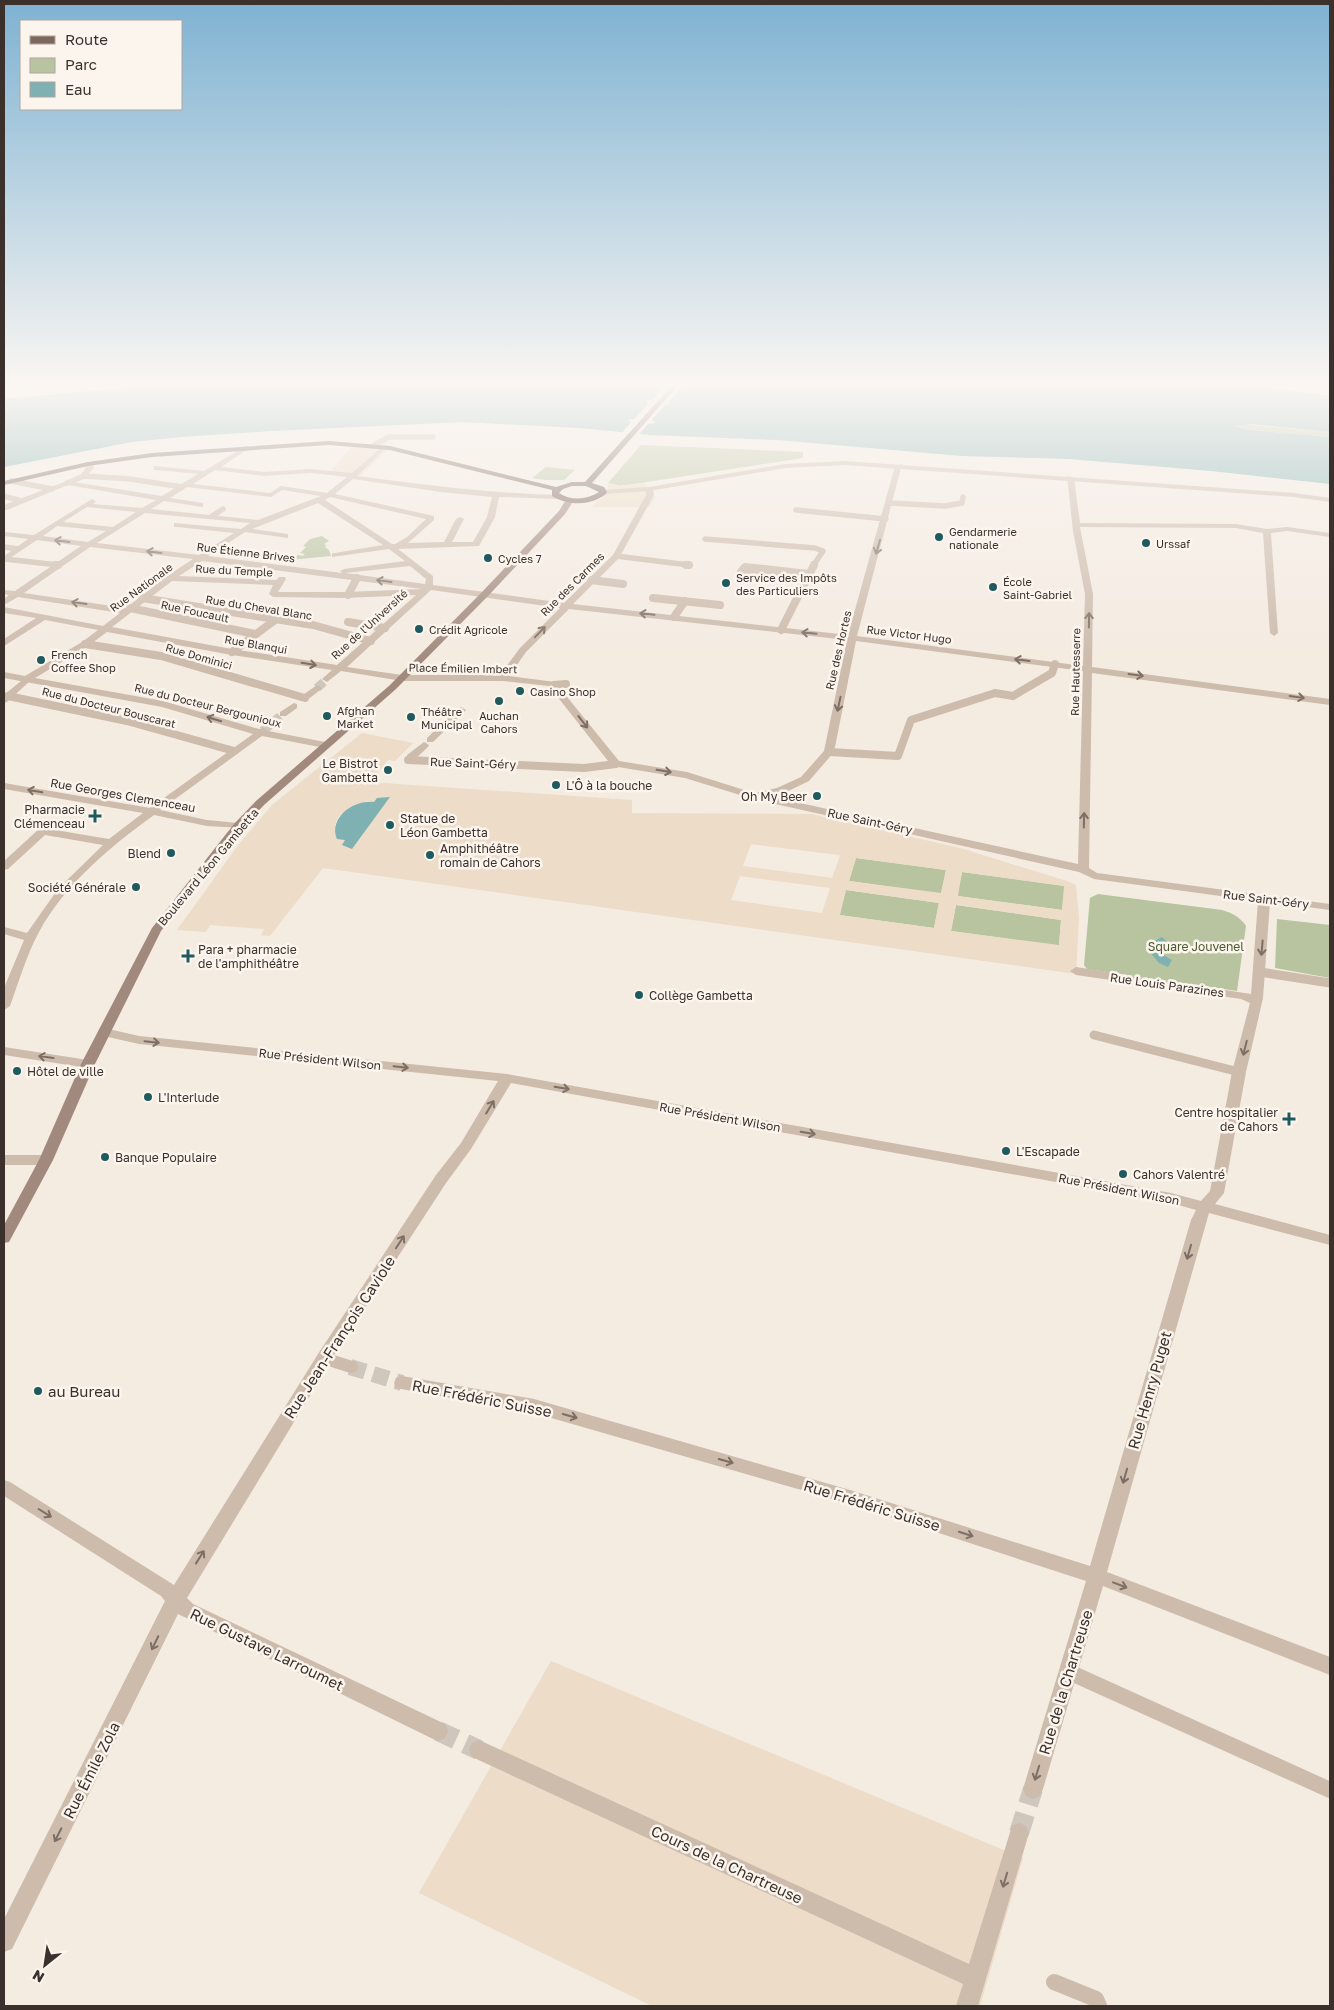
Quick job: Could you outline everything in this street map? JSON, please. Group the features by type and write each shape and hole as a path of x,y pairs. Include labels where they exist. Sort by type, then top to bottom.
{"main road":[{"path":"7,482 35,476"},
{"path":"492,476 557,493 570,500 592,499 603,492 598,487 587,484 572,484 557,493"},
{"path":"587,484 594,476"},
{"name":"Boulevard Léon Gambetta","path":"4,1238 46,1160 88,1064 156,930 238,826 325,745 402,678 485,594 562,512 570,500"}],"street":[{"path":"4,603 89,544 200,476"},
{"name":"Rue Nationale","path":"6,698 27,678 86,644 142,598 243,530 259,522 320,500 352,476"},
{"path":"352,476 441,490 496,495 557,493"},
{"path":"603,492 649,489 727,476"},
{"name":"Rue des Hortes","path":"829,752 852,638 897,476"},
{"path":"1039,476 1294,495 1330,500"},
{"name":"Rue Hautesserre","path":"1070,478 1089,594 1083,869"},
{"path":"4,508 67,484 161,500 200,501 171,494"},
{"path":"184,486 270,495 281,488 329,495 431,518 410,539 393,547"},
{"name":"Rue des Carmes","path":"503,678 523,650 616,556 650,495 649,489"},
{"path":"4,559 85,505 112,492"},
{"path":"334,555 410,545 476,544 491,517 496,495"},
{"path":"278,583 273,594 348,595 426,590 430,578 393,547 348,516 320,500"},
{"path":"85,505 259,522"},
{"path":"448,544 460,519"},
{"path":"55,524 114,529"},
{"path":"177,525 243,530 286,536"},
{"path":"1077,525 1236,526 1267,531 1287,529 1330,535"},
{"path":"1267,531 1274,633"},
{"name":"Rue Étienne Brives","path":"4,534 324,573 426,590 485,594"},
{"path":"467,555 471,544"},
{"path":"324,573 412,563"},
{"name":"Rue du Temple","path":"170,578 278,583 290,569"},
{"name":"Rue de l'Université","path":"327,679 426,590"},
{"path":"4,592 19,592 128,609"},
{"name":"Rue Victor Hugo","path":"485,594 566,606 852,638 1088,668 1330,702"},
{"name":"Rue Blanqui","path":"4,610 106,627 232,652 402,678"},
{"path":"4,643 44,617"},
{"name":"Rue du Docteur Bergounioux","path":"4,675 163,704 262,732 325,745"},
{"name":"Place Émilien Imbert","path":"402,678 503,678 553,685"},
{"path":"553,685 616,764"},
{"path":"304,699 317,688"},
{"path":"283,714 294,706"},
{"path":"410,759 462,710"},
{"path":"4,1006 14,976 38,923 77,873 150,811 262,732"},
{"path":"753,796 780,791 805,779 829,752"},
{"name":"Rue Saint-Géry","path":"616,764 687,775 753,796 1083,869 1094,876 1264,900 1330,907"},
{"path":"4,797 9,787"},
{"name":"Rue Georges Clemenceau","path":"9,787 150,811 207,823 238,826"},
{"path":"4,867 43,831 112,843"},
{"name":"Rue Henry Puget","path":"1096,1576 1198,1220 1205,1206 1217,1193 1239,1072 1256,1001 1260,972 1264,900"},
{"path":"4,930 31,938"},
{"name":"Rue Louis Parazines","path":"1076,971 1244,996 1256,1001"},
{"name":"Rue Président Wilson","path":"104,1032 139,1040 507,1078 1063,1178 1205,1206 1330,1240"},
{"path":"4,1051 88,1064"},
{"name":"Rue Jean-François Caviole","path":"176,1599 324,1358 441,1179 466,1146 507,1078"},
{"path":"4,1160 46,1160"},
{"path":"324,1358 350,1367"},
{"name":"Rue Frédéric Suisse","path":"402,1383 534,1406 850,1497 1096,1576 1330,1666"},
{"name":"Rue Gustave Larroumet","path":"4,1487 153,1581 176,1599 186,1610 438,1732"},
{"name":"Rue de la Chartreuse","path":"1032,1789 1069,1672 1096,1576"},
{"name":"Rue Émile Zola","path":"4,1941 176,1599"},
{"name":"Cours de la Chartreuse","path":"479,1750 975,1978"},
{"path":"967,2006 1019,1833"}],"lane":[{"path":"67,484 84,476 130,479 184,486"},
{"path":"7,482 52,489"},
{"path":"4,496 21,501"},
{"path":"890,503 945,506 962,503 964,497"},
{"path":"212,516 223,509"},
{"path":"796,510 886,519"},
{"path":"705,539 815,548 823,551 807,576 781,630"},
{"path":"4,547 18,549"},
{"path":"616,556 689,565"},
{"path":"4,559 58,565"},
{"path":"744,567 807,576 741,572 744,567"},
{"path":"348,595 357,578"},
{"path":"591,580 623,584"},
{"name":"Rue du Cheval Blanc","path":"142,598 313,625 371,641"},
{"path":"653,598 720,605"},
{"path":"674,617 685,601"},
{"name":"Rue Foucault","path":"128,609 255,634"},
{"path":"232,652 275,620"},
{"path":"348,622 385,628"},
{"name":"Rue Dominici","path":"86,644 161,656 304,699"},
{"path":"829,752 898,756 911,720 995,693 1013,696 1052,673 1055,664"},
{"path":"553,685 566,684"},
{"name":"Rue du Docteur Bouscarat","path":"6,698 127,721 234,752"},
{"name":"Rue Saint-Géry","path":"410,759 584,768 616,764"},
{"path":"1260,972 1330,983"},
{"path":"1094,1034 1239,1072"},
{"path":"1069,1672 1330,1790"},
{"path":"1054,1982 1096,1999 1099,2006"}],"green space":[{"path":"535,476 569,476 564,480 532,478"},
{"path":"614,476 687,476 621,486 608,483"},
{"path":"322,536 329,541 324,544 331,556 290,560 298,555 303,556 305,554 300,553 306,547 303,546 310,539"},
{"path":"856,858 946,870 941,894 849,881"},
{"path":"962,872 1065,886 1062,910 957,896"},
{"path":"846,890 939,903 934,928 839,915"},
{"name":"Square Jouvenel","path":"1098,894 1222,910 1238,918 1246,926 1237,991 1087,969 1084,965 1090,898"},
{"path":"956,905 1061,920 1059,946 951,931"},
{"path":"1277,919 1330,925 1330,978 1275,968"}],"shaded area":[{"path":"608,483 616,486 644,483 649,489 650,495 656,497 649,507 591,507 607,493"},
{"path":"362,733 413,743 395,761 388,760 369,782 632,800 632,813 811,814 960,848 1076,885 1079,918 1076,974 323,868 270,936 261,935 264,929 210,925 206,932 177,930 239,844 272,805","holes":["390,797 352,849 335,825 338,817 361,803 367,801 374,802","751,844 839,855 832,878 743,866","856,858 946,870 941,893 849,881","962,872 1064,886 1062,910 958,896","740,876 830,888 822,913 731,900","846,890 939,903 934,928 840,915","956,905 1061,920 1059,945 951,931"]},
{"path":"551,1661 1023,1858 980,2006 652,2006 419,1893"}],"water":[{"path":"1255,476 1330,476 1330,484"},
{"path":"390,797 352,849 342,845 345,840 337,839 335,831 336,824 345,811 359,803 374,802 377,798"},
{"path":"1162,937 1170,945 1165,946 1163,949 1165,956 1172,960 1168,967 1159,963 1150,952 1151,943"}],"tunnel":[{"path":"317,688 327,679"},
{"path":"263,731 283,714"},
{"path":"350,1367 402,1383"},
{"path":"438,1731 479,1750"},
{"path":"1019,1833 1033,1789"}],"place":[{"name":"Gendarmerie nationale","path":"939,537"},
{"name":"Urssaf","path":"1146,543"},
{"name":"Cycles 7","path":"488,558"},
{"name":"Service des Impôts des Particuliers","path":"726,583"},
{"name":"École Saint-Gabriel","path":"993,587"},
{"name":"Crédit Agricole","path":"419,629"},
{"name":"French Coffee Shop","path":"41,660"},
{"name":"Casino Shop","path":"520,691"},
{"name":"Auchan Cahors","path":"499,701"},
{"name":"Afghan Market","path":"327,716"},
{"name":"Théâtre Municipal","path":"411,717"},
{"name":"Le Bistrot Gambetta","path":"388,770"},
{"name":"L'Ô à la bouche","path":"556,785"},
{"name":"Oh My Beer","path":"817,796"},
{"name":"Pharmacie Clémenceau","path":"95,816"},
{"name":"Statue de Léon Gambetta","path":"390,825"},
{"name":"Blend","path":"171,853"},
{"name":"Amphithéâtre romain de Cahors","path":"430,855"},
{"name":"Société Générale","path":"136,887"},
{"name":"Para + pharmacie de l'amphithéâtre","path":"188,956"},
{"name":"Collège Gambetta","path":"639,995"},
{"name":"Hôtel de ville","path":"17,1071"},
{"name":"L'Interlude","path":"148,1097"},
{"name":"Centre hospitalier de Cahors","path":"1289,1119"},
{"name":"L'Escapade","path":"1006,1151"},
{"name":"Banque Populaire","path":"105,1157"},
{"name":"Cahors Valentré","path":"1123,1174"},
{"name":"au Bureau","path":"38,1391"}]}
